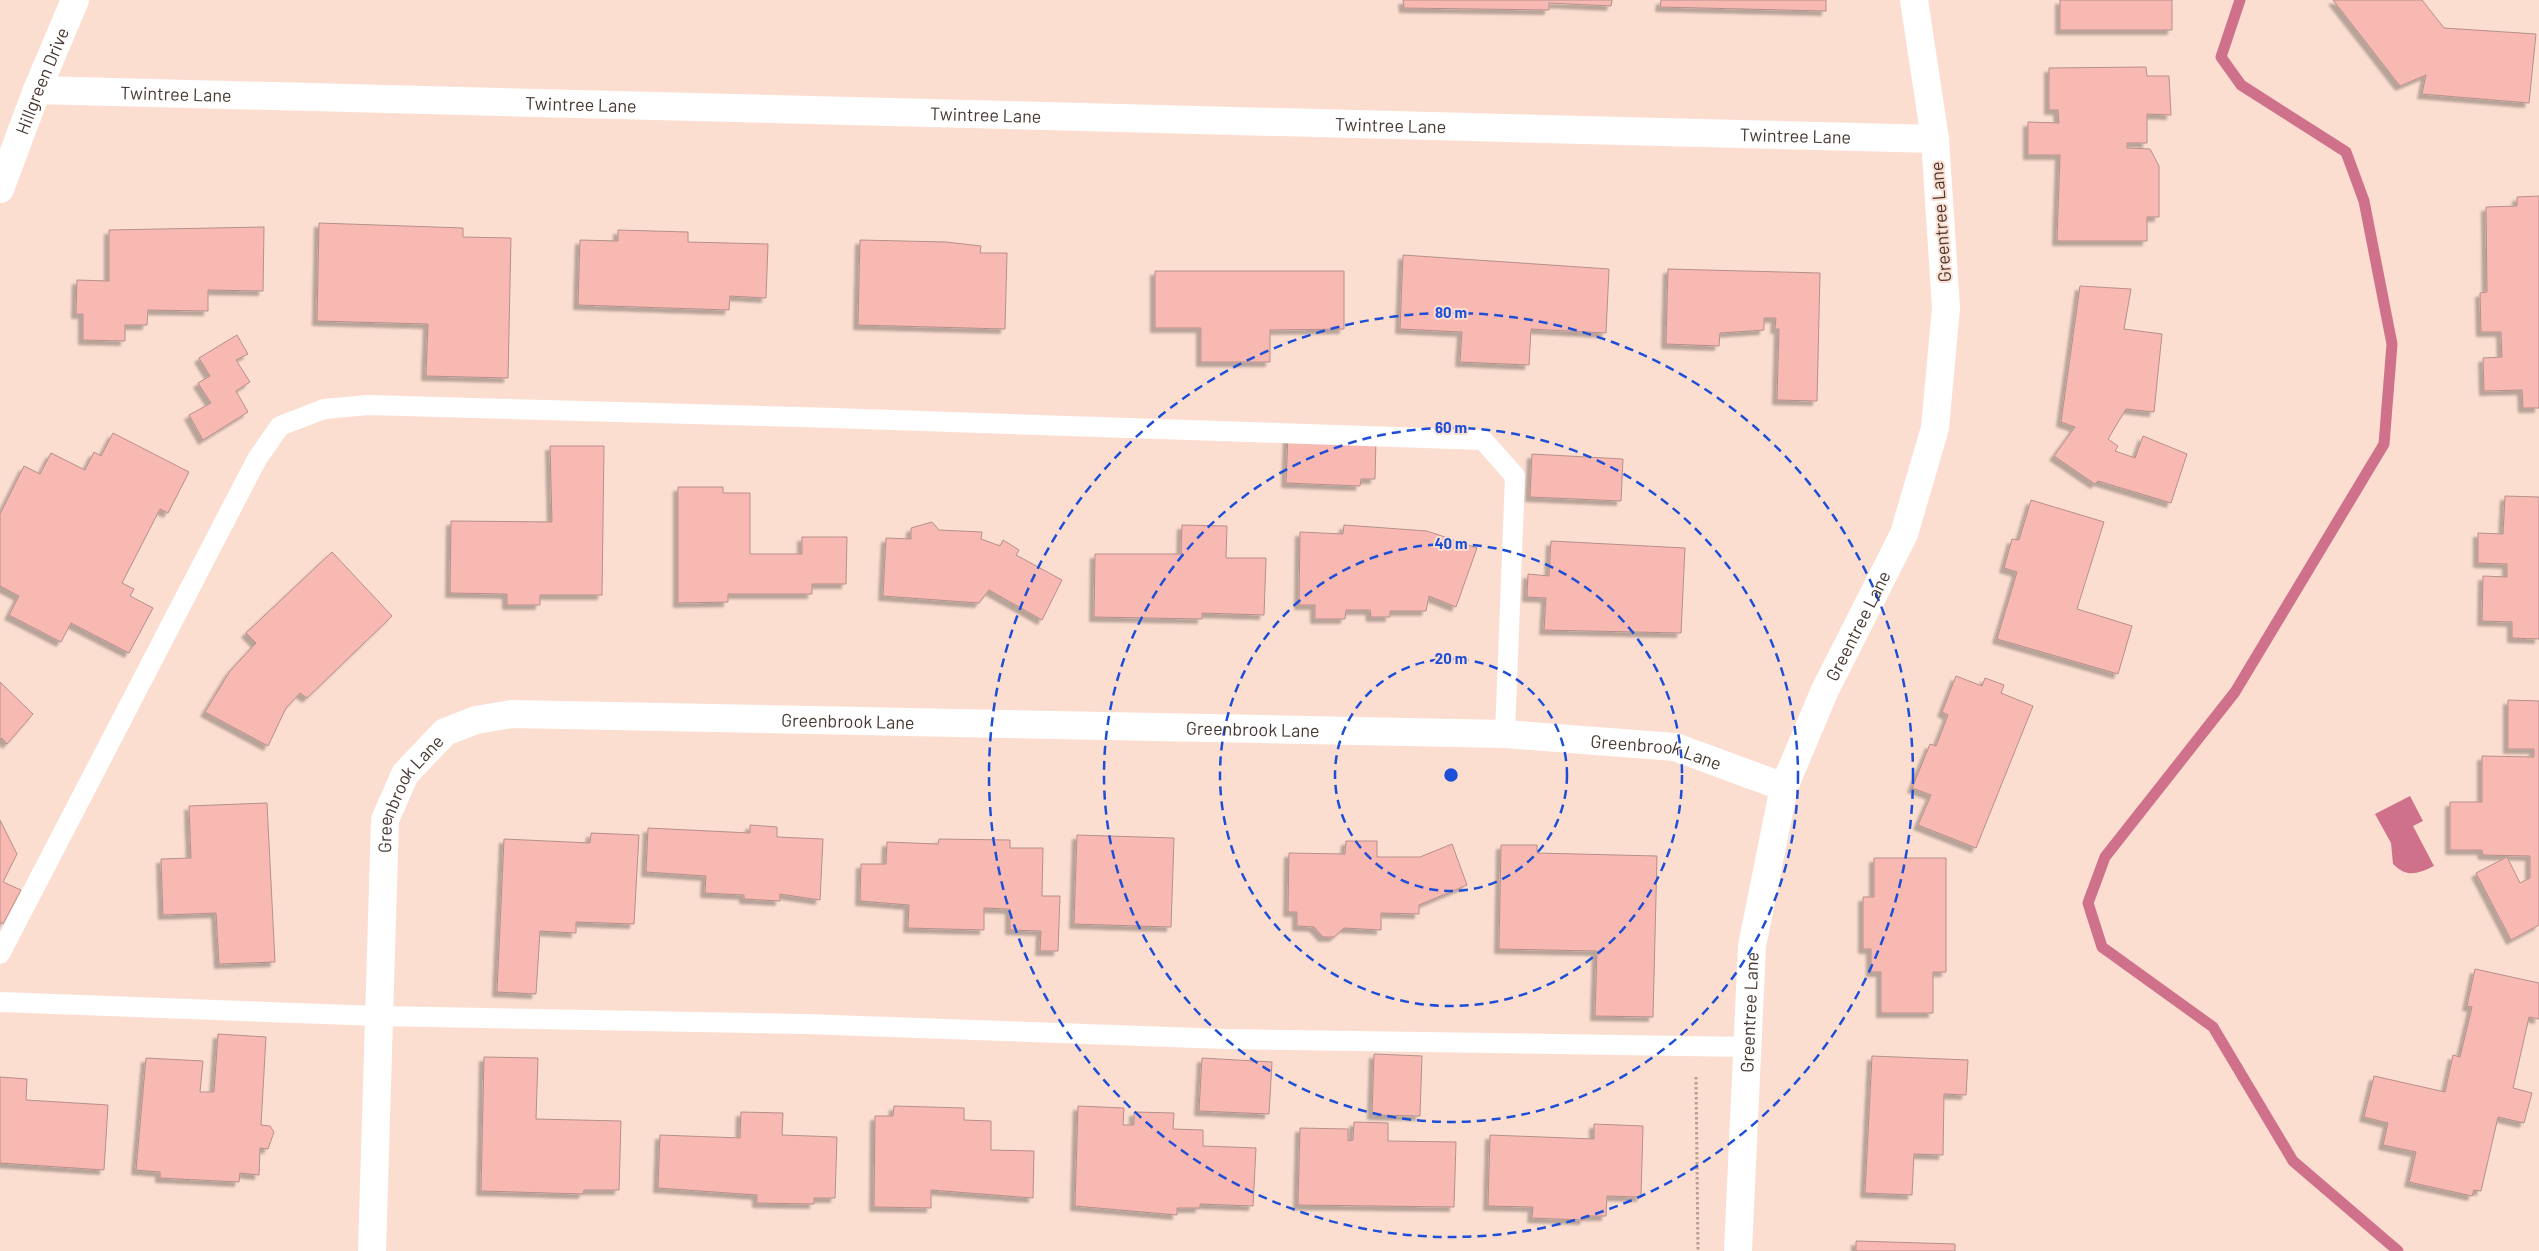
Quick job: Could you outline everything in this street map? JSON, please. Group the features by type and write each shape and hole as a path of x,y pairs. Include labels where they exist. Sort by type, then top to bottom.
{"street":[{"name":"Hillgreen Drive","path":"0,189 37,90 75,0"},
{"name":"Greentree Lane","path":"1738,1251 1752,946 1784,787 1825,690 1904,534 1935,428 1946,308 1935,139 1914,0"},
{"name":"Twintree Lane","path":"37,90 1935,139"},
{"name":"Greenbrook Lane","path":"372,1251 385,820 405,774 445,732 476,720 522,714 1505,734 1675,747 1784,787"}],"lane":[{"path":"0,954 258,459 280,426 324,408 368,405 1483,440 1515,476 1505,734"},
{"path":"0,1002 379,1016 804,1024 1226,1039 1747,1047"}],"path":[{"path":"1696,1046 1698,1251"}],"shaded area":[{"path":"2410,796 2423,821 2413,826 2434,866 2417,873 2408,873 2393,864 2391,843 2375,814"}],"building":[{"path":"1403,0 1612,0 1611,6 1549,3 1549,10 1404,8"},
{"path":"1661,0 1826,0 1826,11 1660,7"},
{"path":"2060,0 2172,0 2172,30 2060,30"},
{"path":"2333,0 2422,0 2444,28 2536,34 2529,103 2422,94 2426,75 2400,86"},
{"path":"2146,67 2147,76 2169,76 2171,115 2147,114 2147,143 2127,143 2127,148 2150,149 2159,166 2159,217 2147,217 2147,241 2057,241 2060,155 2028,155 2028,122 2059,123 2058,110 2049,110 2049,68"},
{"path":"2539,196 2539,408 2523,408 2522,390 2484,391 2483,358 2502,357 2501,332 2481,332 2480,293 2487,292 2486,207 2517,206 2517,197"},
{"path":"319,223 463,228 463,237 511,238 508,378 426,376 428,324 317,321"},
{"path":"264,227 263,291 208,290 208,311 148,310 147,325 125,325 125,341 83,340 83,314 76,314 77,280 109,281 109,230"},
{"path":"618,230 688,232 688,242 768,244 766,298 730,296 729,310 578,305 580,240 618,241"},
{"path":"860,240 946,242 981,246 980,253 1007,253 1005,329 858,325"},
{"path":"1403,255 1609,269 1606,333 1531,329 1529,365 1460,362 1462,332 1400,329"},
{"path":"1668,269 1820,273 1817,401 1777,400 1779,329 1775,329 1776,318 1764,318 1764,330 1720,333 1719,346 1666,344"},
{"path":"1155,271 1344,271 1344,329 1270,330 1270,362 1201,362 1201,328 1155,328"},
{"path":"2080,286 2131,289 2124,329 2162,334 2154,412 2126,409 2108,439 2118,446 2115,451 2135,458 2143,436 2187,454 2171,503 2098,481 2095,484 2054,456 2075,427 2061,422"},
{"path":"237,335 248,354 236,360 250,382 236,391 248,412 203,440 189,415 211,403 198,383 210,376 199,358"},
{"path":"113,433 189,472 168,513 160,509 122,583 134,589 130,596 153,608 129,653 71,623 61,642 9,615 19,596 0,586 0,514 24,466 40,474 51,453 85,470 94,452 101,456"},
{"path":"1288,436 1376,439 1375,479 1361,479 1360,486 1286,483"},
{"path":"550,446 604,446 602,595 540,595 540,605 507,605 507,594 450,593 451,521 552,522"},
{"path":"1532,454 1623,459 1621,501 1530,497"},
{"path":"678,487 723,487 723,493 750,493 750,554 802,554 802,537 847,537 846,584 812,584 812,594 728,594 728,602 678,603"},
{"path":"2505,496 2539,497 2539,639 2512,638 2512,622 2482,621 2483,576 2507,577 2507,564 2478,563 2478,533 2503,534"},
{"path":"2031,500 2104,522 2077,609 2132,626 2118,674 1997,639 2017,572 2004,568 2012,539 2019,540"},
{"path":"932,522 939,530 982,532 981,539 1000,546 1003,540 1019,550 1016,555 1062,580 1042,620 989,590 979,603 883,596 886,538 911,539 911,528"},
{"path":"1182,525 1227,526 1226,558 1266,558 1264,615 1202,613 1202,619 1094,617 1095,554 1181,554"},
{"path":"1344,525 1427,531 1477,548 1456,607 1429,596 1426,611 1390,611 1390,617 1371,617 1370,610 1346,610 1345,619 1315,619 1315,605 1299,605 1300,532 1343,534"},
{"path":"1551,541 1685,548 1681,633 1544,630 1546,598 1527,597 1528,574 1549,576"},
{"path":"332,552 392,616 307,698 300,693 286,708 268,746 205,712 230,671 256,643 246,633"},
{"path":"1956,676 1982,686 1985,678 2004,685 2001,693 2033,706 1976,848 1918,825 1931,795 1912,788 1930,744 1936,746 1948,715 1942,712"},
{"path":"0,682 33,714 7,744 2,738 0,740"},
{"path":"2508,700 2539,701 2539,925 2511,940 2476,873 2507,857 2520,883 2530,878 2530,856 2483,855 2482,850 2450,850 2450,802 2482,802 2482,756 2534,757 2534,749 2508,749"},
{"path":"267,803 275,962 219,964 216,913 163,915 161,859 191,858 189,806"},
{"path":"0,820 17,854 3,882 21,890 3,924 0,922"},
{"path":"750,825 777,827 777,837 823,839 820,900 780,894 780,901 744,899 744,895 705,893 706,876 646,872 648,828 750,833"},
{"path":"591,833 639,835 634,924 576,922 576,933 540,931 536,994 497,992 504,839 590,843"},
{"path":"1077,835 1174,838 1171,927 1074,924"},
{"path":"939,839 1010,840 1010,848 1043,848 1042,896 1060,896 1058,951 1040,951 1041,931 1010,930 1010,909 984,908 984,930 908,928 909,905 860,901 861,864 886,864 887,842 938,844"},
{"path":"1346,841 1377,841 1377,857 1420,857 1452,844 1467,885 1419,905 1419,914 1381,913 1381,930 1344,928 1334,937 1323,937 1314,927 1297,926 1297,912 1288,912 1289,853 1345,854"},
{"path":"1501,845 1537,845 1537,853 1657,856 1653,1017 1595,1016 1597,951 1499,949"},
{"path":"1874,858 1946,858 1946,972 1933,972 1933,1013 1881,1013 1881,972 1871,972 1871,949 1863,949 1863,897 1874,897"},
{"path":"2475,969 2539,983 2539,1019 2529,1017 2513,1088 2532,1093 2524,1123 2498,1117 2481,1191 2474,1190 2472,1196 2409,1182 2416,1152 2383,1145 2388,1123 2364,1117 2374,1076 2445,1092 2453,1055 2460,1057 2472,1007 2467,1006"},
{"path":"218,1034 266,1037 261,1125 270,1126 274,1132 268,1149 260,1148 259,1175 240,1173 239,1182 160,1178 160,1172 136,1170 146,1058 203,1061 200,1092 214,1092"},
{"path":"1374,1054 1422,1056 1420,1116 1372,1115"},
{"path":"1872,1056 1968,1060 1966,1095 1944,1094 1943,1155 1914,1154 1912,1195 1865,1193"},
{"path":"484,1057 538,1058 536,1119 621,1121 619,1190 584,1190 583,1194 481,1191"},
{"path":"1202,1058 1272,1062 1269,1114 1199,1111"},
{"path":"0,1077 27,1079 26,1100 108,1105 104,1170 0,1163"},
{"path":"894,1106 964,1108 964,1120 991,1121 991,1150 1034,1151 1033,1198 931,1190 931,1208 874,1207 875,1116 893,1116"},
{"path":"1078,1106 1124,1108 1123,1125 1134,1125 1134,1112 1174,1113 1173,1129 1203,1130 1203,1146 1256,1148 1253,1206 1200,1204 1200,1208 1177,1208 1177,1215 1075,1206"},
{"path":"741,1112 783,1113 782,1135 837,1137 835,1198 814,1198 814,1204 757,1203 757,1195 658,1188 660,1135 740,1138"},
{"path":"1354,1122 1388,1123 1388,1141 1456,1142 1454,1207 1298,1205 1300,1128 1348,1129 1348,1141 1353,1140"},
{"path":"1594,1124 1643,1126 1641,1197 1607,1196 1606,1216 1585,1216 1584,1220 1532,1218 1533,1207 1488,1206 1490,1135 1594,1139"},
{"path":"1856,1241 1955,1244 1955,1251 1856,1251"}],"waterway":[{"path":"2240,0 2221,57 2241,85 2346,152 2364,201 2392,344 2384,444 2235,692 2105,857 2088,903 2102,947 2213,1027 2293,1161 2398,1251"}]}
